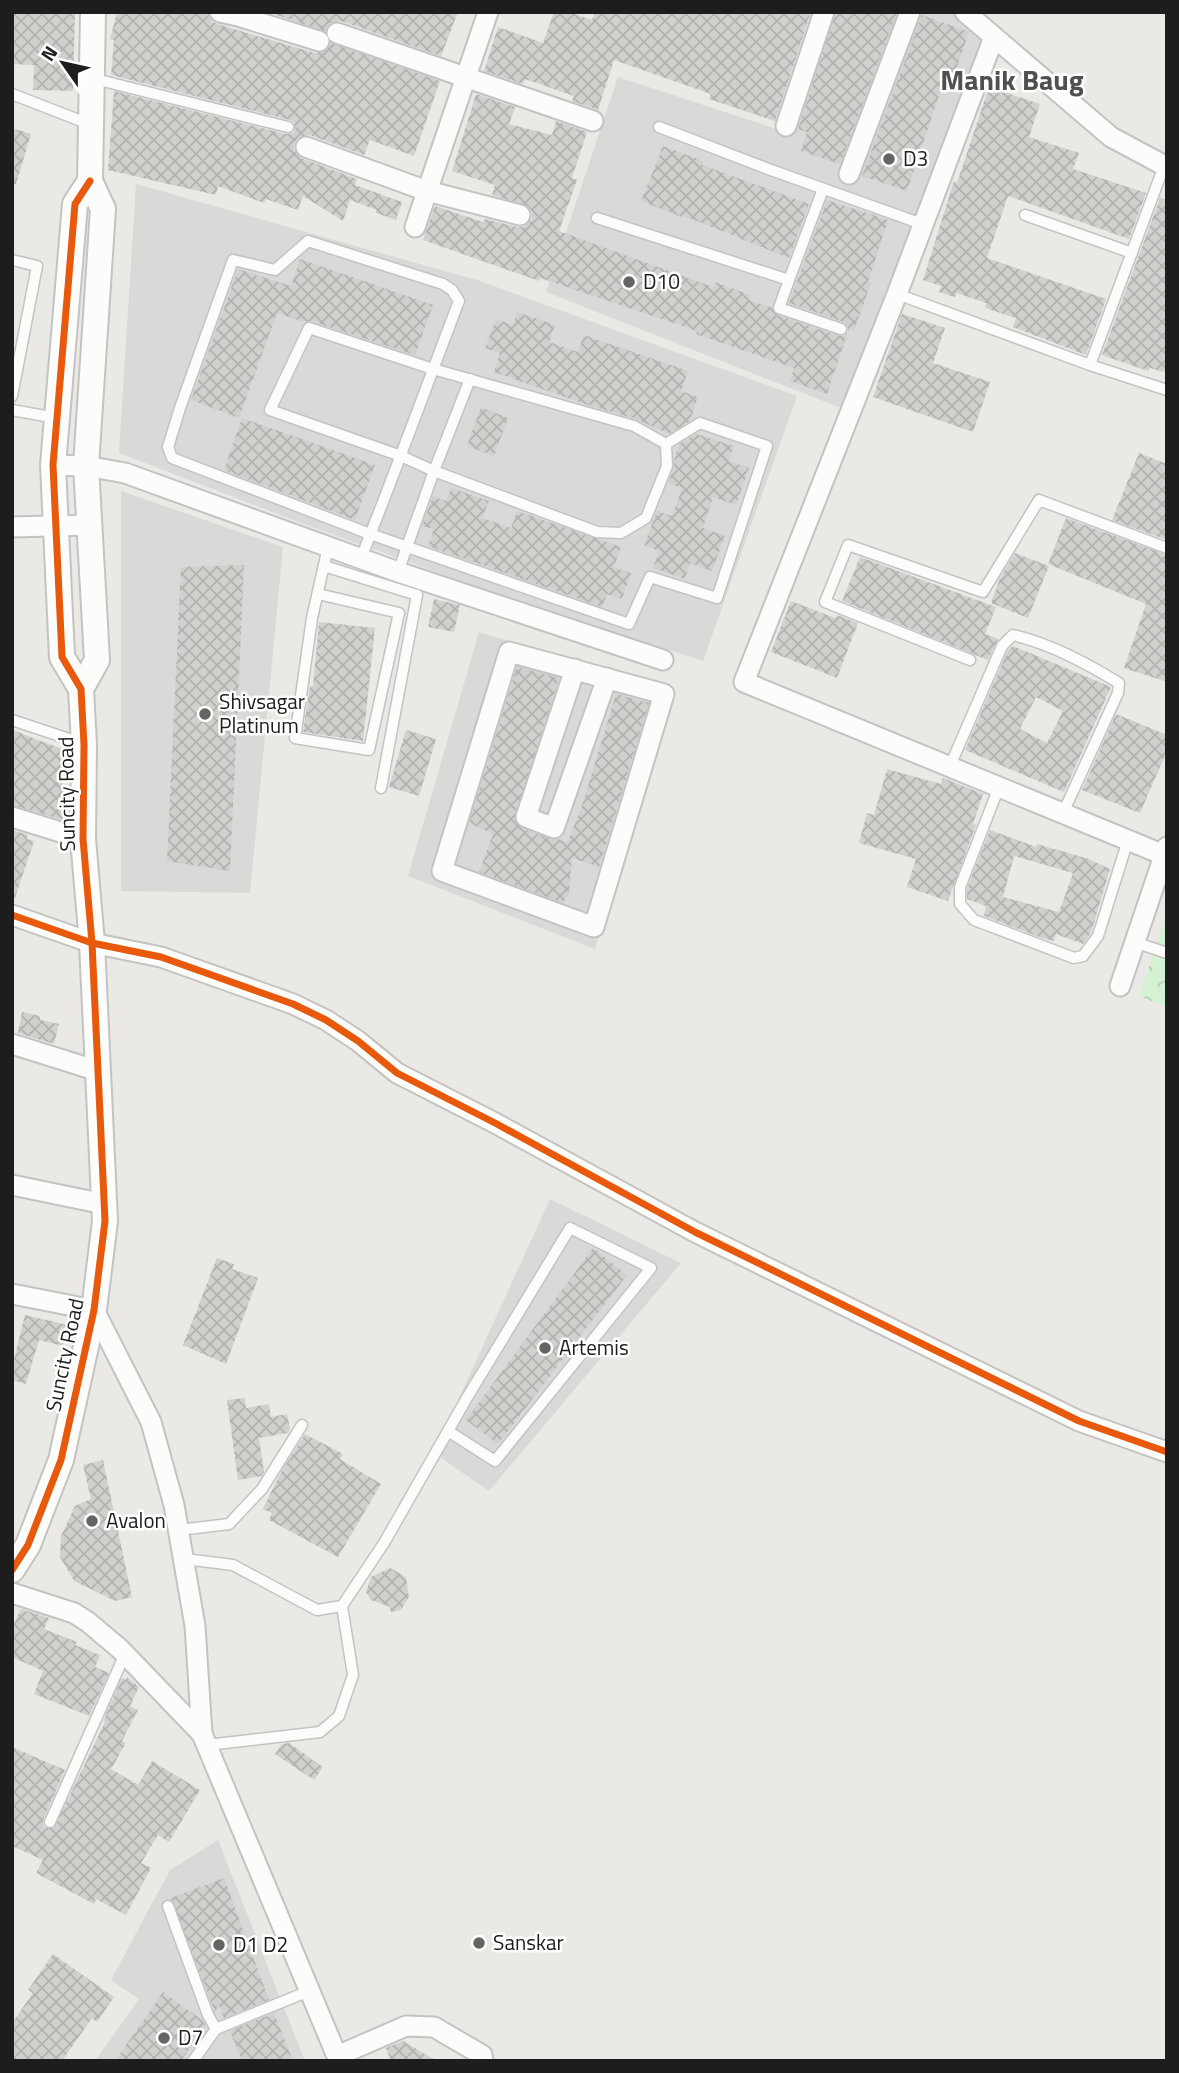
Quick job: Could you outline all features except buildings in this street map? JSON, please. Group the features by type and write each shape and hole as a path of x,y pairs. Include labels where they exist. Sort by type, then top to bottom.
{"street":[{"name":"Suncity Road","path":"81,689 97,660 86,466 103,209 90,181 93,12"},
{"path":"220,12 328,37 466,76 593,121"},
{"path":"415,227 488,12"},
{"path":"786,126 824,12"},
{"path":"849,174 909,12"},
{"path":"965,12 1111,137 1165,166"},
{"path":"994,37 897,294 744,682 1128,840 1165,851 1120,986"},
{"path":"306,147 427,191 520,215"},
{"name":"Suncity Road","path":"12,1570 27,1545 61,1460 94,1310 104,1221 92,943 83,839 84,744 81,689 62,657 53,465 75,204 90,181"},
{"path":"53,465 86,466 125,473 326,556 361,558 663,660"},
{"path":"12,527 89,525"},
{"path":"591,674 526,817 554,828 601,641"},
{"path":"509,652 591,674 664,694 594,927 442,870 509,652"},
{"path":"12,817 83,839"},
{"path":"12,915 92,943 161,957 293,1003 338,1028 397,1073 695,1232 1079,1421 1167,1451"},
{"path":"12,1044 98,1071"},
{"path":"12,1185 104,1204"},
{"path":"12,1294 94,1310 151,1422 174,1505 185,1559 195,1626 205,1740 338,2059 406,2026 434,2027 481,2056 483,2061"},
{"path":"12,1593 74,1613 125,1654 205,1740"}],"lane":[{"path":"91,78 288,127"},
{"path":"12,94 89,124"},
{"path":"659,127 922,224"},
{"path":"1090,365 1165,166"},
{"path":"822,189 779,308 841,329"},
{"path":"1025,215 1132,253"},
{"path":"597,218 789,280"},
{"path":"361,558 370,534 401,456 459,301 452,290 443,284 308,241 275,270 233,260 180,408 168,447 172,458 370,534 629,624 650,576 717,598 767,446 701,423 666,444"},
{"path":"12,260 37,266 12,396"},
{"path":"897,294 1090,365 1167,390"},
{"path":"309,328 433,369 634,426 666,444 667,466 646,519 621,533 597,532 401,456 270,410 309,328"},
{"path":"398,572 470,380"},
{"path":"12,410 57,418"},
{"path":"971,660 825,603 848,545 983,592 1039,500 1167,548"},
{"path":"318,594 399,613 369,750 295,738 313,618 318,594 326,556 417,595 381,788"},
{"path":"950,766 1002,646 1013,635 1045,645 1119,683 1118,693 1063,813"},
{"path":"12,720 84,744"},
{"path":"999,787 960,887 960,904 974,920 1074,958 1083,956 1098,936 1128,840"},
{"path":"1135,942 1167,953"},
{"path":"205,1740 320,1732 340,1716 353,1675 342,1606 384,1543 448,1431 570,1228 651,1268 495,1461 448,1431"},
{"path":"179,1530 229,1524 262,1489 302,1425"},
{"path":"185,1559 233,1565 317,1610 342,1606"},
{"path":"50,1822 125,1654"},
{"path":"168,1906 208,2015 216,2029"},
{"path":"193,2061 216,2029 310,1992"}],"shaded area":[{"path":"833,12 958,12 987,37 841,408 546,292 618,77 792,134"},
{"path":"136,184 480,281 797,396 703,661 500,595 119,453"},
{"name":"Shivsagar Platinum","path":"121,491 283,547 250,893 121,891"},
{"path":"479,632 672,689 595,949 408,876"},
{"path":"550,1199 681,1263 489,1491 434,1453"},
{"path":"218,1840 305,2061 95,2061 139,1999 111,1980 170,1870"}],"green space":[{"path":"1167,914 1167,1007 1139,996"}],"cycle path":[{"path":"12,1570 28,1545 61,1460 94,1310 105,1221 92,943 83,839 84,745 81,689 62,657 53,465 75,204 90,181"},
{"path":"12,915 92,943 161,957 293,1004 326,1020 358,1041 397,1073 695,1232 1079,1421 1167,1452"}],"place":[{"name":"D3","path":"889,159"},
{"name":"D10","path":"629,282"},
{"name":"Shivsagar Platinum","path":"205,714"},
{"name":"Artemis","path":"545,1348"},
{"name":"Avalon","path":"92,1521"},
{"name":"Sanskar","path":"479,1943"},
{"name":"D1 D2","path":"219,1945"},
{"name":"D7","path":"164,2038"}],"district":[{"name":"Manik Baug","path":"1012,80"}]}
